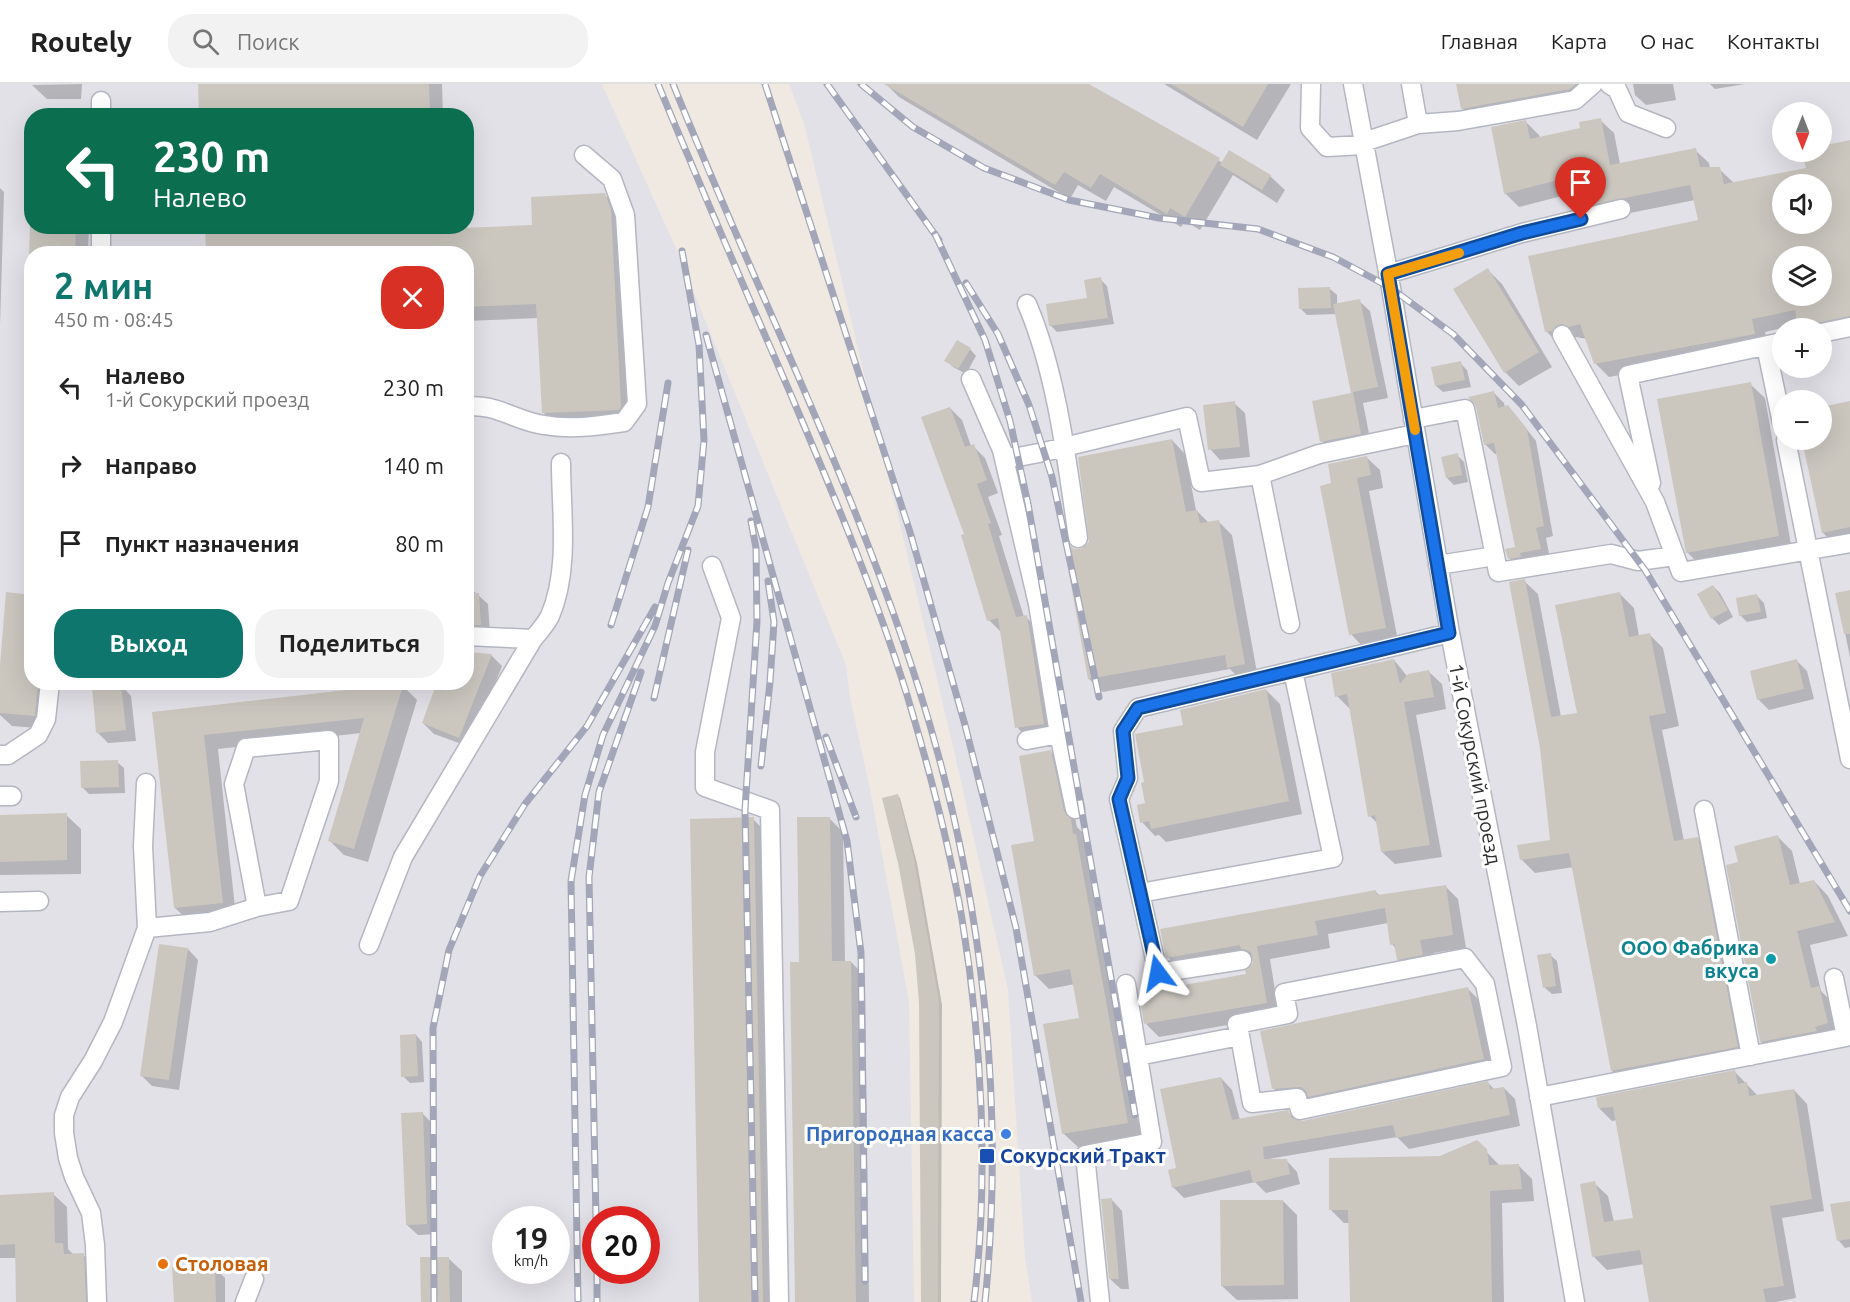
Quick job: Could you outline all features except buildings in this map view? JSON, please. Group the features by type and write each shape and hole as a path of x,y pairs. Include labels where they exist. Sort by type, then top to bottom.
{"street":[{"path":"1311,84 1310,128 1327,147 1364,143 1418,124 1458,121 1575,100 1593,84"},
{"name":"1-й Сокурский проезд","path":"1353,84 1449,633 1527,1026 1575,1302"},
{"path":"1411,84 1418,124"},
{"path":"1609,84 1617,89 1628,113 1666,128"},
{"path":"474,406 543,425 585,427 624,422 637,404 624,215 612,179 584,155"},
{"path":"1388,274 1522,233 1621,208"},
{"path":"1027,304 1039,332 1065,446 1078,538"},
{"path":"1832,331 1850,327"},
{"path":"1562,335 1655,502"},
{"path":"1772,344 1628,375 1655,502 1681,572 1850,543"},
{"path":"971,379 1004,457 1038,604 1059,734 1075,809"},
{"path":"1004,457 1018,457 1187,417 1201,482 1260,475 1319,454 1414,427 1465,409 1498,572 1611,554 1638,561 1675,556"},
{"path":"1788,450 1850,759"},
{"path":"369,945 403,857 533,639 549,619 557,596 562,570 561,463"},
{"path":"1260,475 1290,624"},
{"path":"1438,565 1495,556"},
{"path":"712,566 731,618 705,752 705,787 770,810 780,1302"},
{"path":"1242,960 1158,973 1119,799 1128,778 1123,731 1138,708 1449,633"},
{"path":"474,636 533,639"},
{"path":"1140,893 1333,858 1293,671"},
{"path":"0,755 8,755 38,735 46,719 49,690"},
{"path":"1027,740 1059,734"},
{"path":"147,928 210,922 257,907 289,901 328,781 329,740 246,748 234,783 257,907"},
{"path":"97,1302 96,1245 91,1213 68,1158 64,1114 70,1097 93,1061 113,1022 147,928 142,846 146,783"},
{"path":"1704,810 1751,1056"},
{"path":"0,902 39,901"},
{"path":"1465,958 1485,984 1502,1067 1300,1110 1298,1098 1252,1103 1240,1036 1237,1024 1288,1014 1284,993 1465,958"},
{"path":"1539,1096 1846,1037 1834,978"},
{"path":"1100,1302 1085,1155 1152,1142 1126,984"},
{"path":"1138,1056 1240,1036"},
{"path":"245,1302 254,1279"}],"shaded area":[{"path":"0,84 602,84 674,244 846,665 850,697 871,794 909,1002 914,1302 0,1302"},
{"path":"789,84 1850,84 1850,1302 1032,1302 1025,1258 1008,990 952,742 804,123"}],"railway":[{"path":"658,84 854,547 895,658 931,778 962,919 979,1061 982,1159 979,1255 974,1302"},
{"path":"673,84 834,459 864,535 919,689 940,763 973,915 990,1070 991,1225 985,1302"},
{"path":"765,84 910,532 965,725 1016,928 1081,1302"},
{"path":"827,84 939,240"},
{"path":"861,84 913,127 984,168 1069,200 1159,218 1258,229 1333,257 1391,288 1453,334 1522,405 1645,570 1850,911"},
{"path":"935,234 985,340 1010,421 1028,504 1135,1115"},
{"path":"578,1301 571,881 585,795 603,735 655,626 668,583 698,506 704,440 699,345 682,251"},
{"path":"966,283 998,334 1029,405 1052,477 1099,697"},
{"path":"706,335 847,841 861,953 865,1281"},
{"path":"611,625 648,507 668,383"},
{"path":"751,521 756,548 757,621 745,810 755,1302"},
{"path":"654,698 688,550"},
{"path":"761,766 774,622 768,581"},
{"path":"434,1302 433,1028 449,950 480,876 525,804 587,726 655,607"},
{"path":"596,1206 589,877 599,792 641,672"},
{"path":"826,737 856,817"},
{"path":"597,1284 597,1302"}],"slow traffic":[{"path":"1415,430 1388,274 1459,253"}],"place":[{"name":"ООО Фабрика вкуса","path":"1771,959"},
{"name":"Пригородная касса","path":"1006,1134"},
{"name":"Сокурский Тракт","path":"987,1156"},
{"name":"Cтоловая","path":"163,1264"}],"route":[{"path":"1158,973 1119,799 1128,778 1123,731 1138,708 1449,633 1388,274 1522,233 1581,219"}]}
